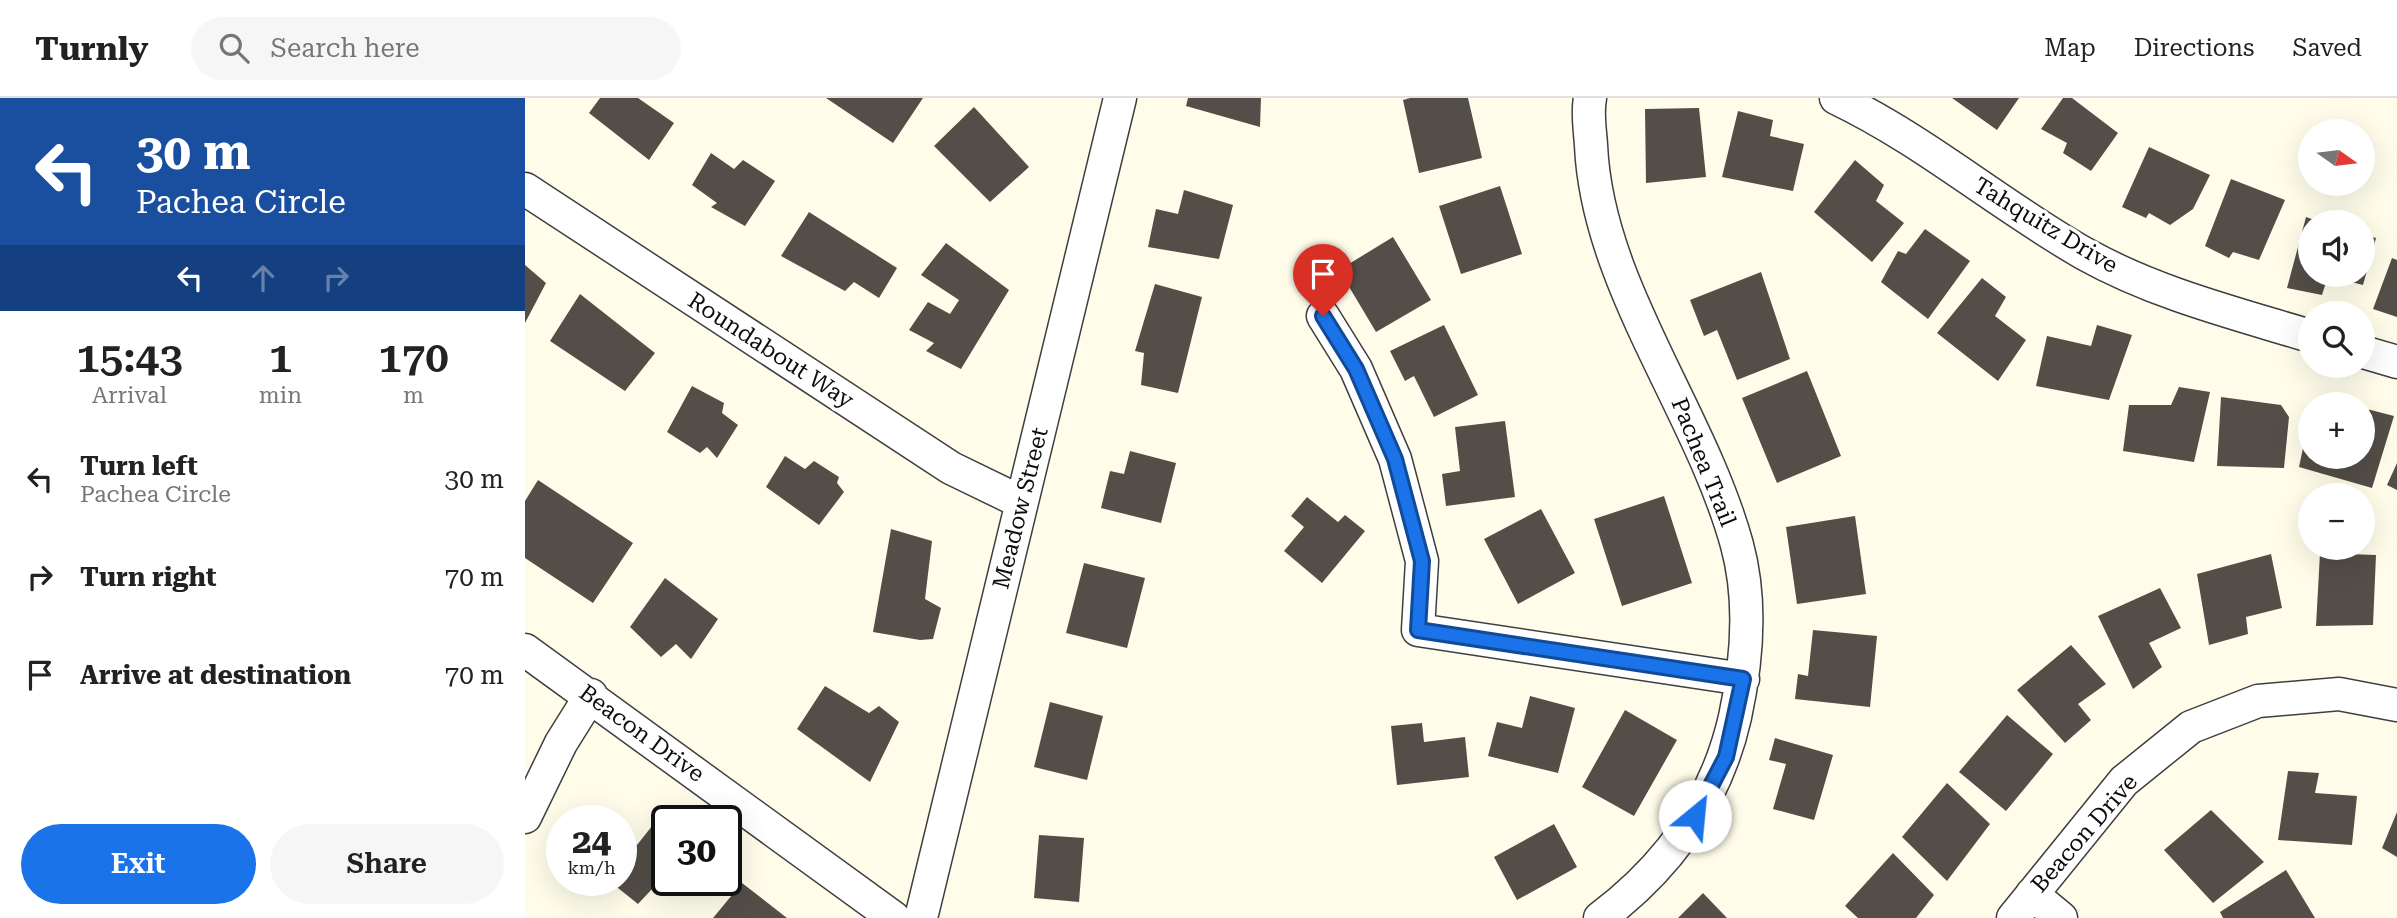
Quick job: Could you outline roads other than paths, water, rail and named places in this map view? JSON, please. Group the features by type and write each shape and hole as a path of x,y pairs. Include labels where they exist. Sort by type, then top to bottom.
{"street":[{"name":"Meadow Street","path":"921,918 1120,98"},
{"name":"Pachea Trail","path":"1590,98 1592,180 1613,256 1713,472 1737,547 1746,613 1743,679 1726,757 1684,835 1637,890 1600,918"},
{"name":"Tahquitz Drive","path":"1836,98 1874,116 2085,254 2179,297 2298,332"},
{"name":"Roundabout Way","path":"525,189 951,468 1021,502"},
{"path":"1323,316 1356,369 1395,459 1422,561 1418,630 1743,679"},
{"path":"2375,356 2397,362"},
{"name":"Beacon Drive","path":"525,650 591,695 894,918"},
{"name":"Beacon Drive","path":"2022,906 2124,781 2191,727 2258,701 2339,694 2397,705"},
{"path":"525,817 561,743 591,695"},
{"path":"2022,906 2061,918"}]}
